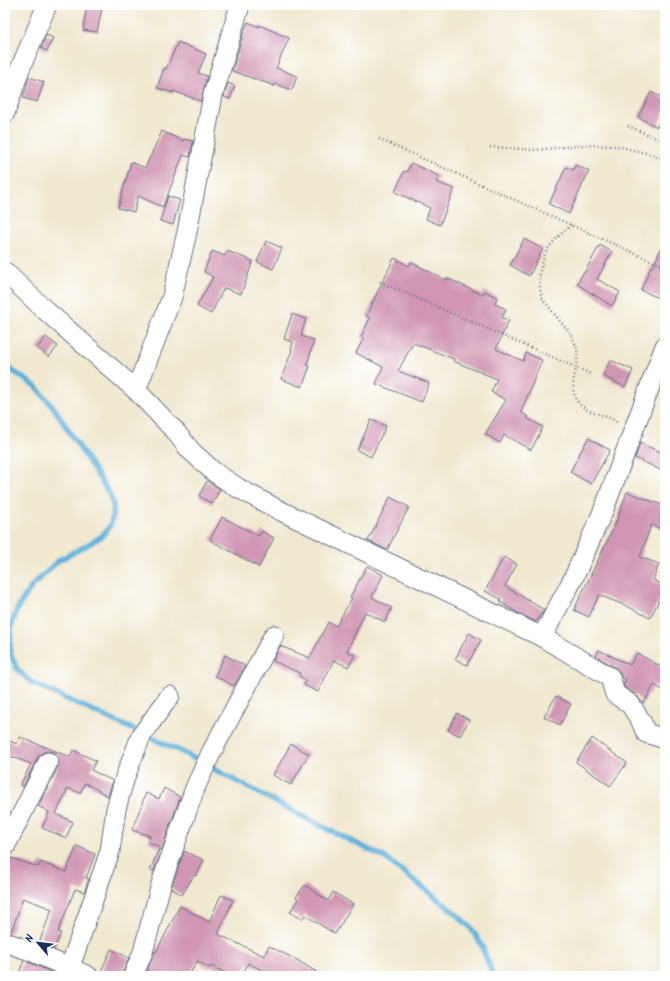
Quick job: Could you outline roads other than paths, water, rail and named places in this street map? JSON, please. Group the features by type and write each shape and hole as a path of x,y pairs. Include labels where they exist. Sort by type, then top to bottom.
{"street":[{"path":"5,113 20,69 47,5"},
{"path":"136,390 172,297 187,232 213,95 240,5"},
{"path":"5,272 45,310 136,390 175,431 190,450 214,472 238,488 277,509 542,637 610,677 615,694 630,704 641,721 646,733 665,739"},
{"path":"542,637 573,579 604,508 665,346"},
{"path":"133,976 142,952 162,881 187,807 207,761 274,635"},
{"path":"70,967 110,851 116,809 125,777 146,730 170,696"},
{"path":"5,847 48,762"},
{"path":"5,942 70,967 88,976"}],"waterway":[{"path":"5,368 10,369 35,386 54,408 109,493 113,505 113,516 110,526 102,536 59,560 32,586 18,607 11,627 10,652 17,669 32,683 182,752 319,825 384,857 453,911 471,928 482,946 491,970 491,976"}]}
